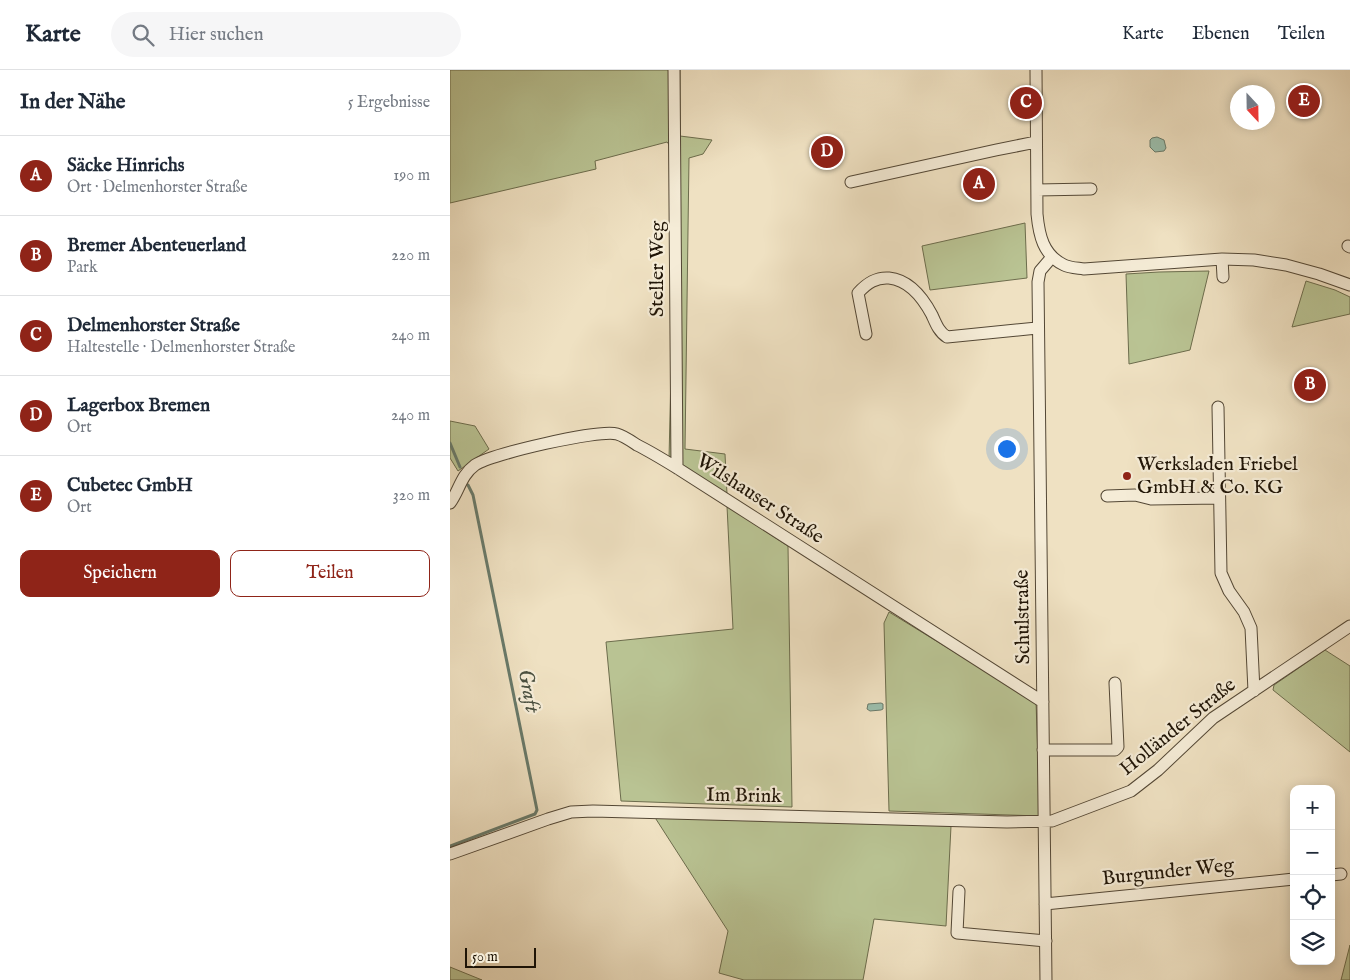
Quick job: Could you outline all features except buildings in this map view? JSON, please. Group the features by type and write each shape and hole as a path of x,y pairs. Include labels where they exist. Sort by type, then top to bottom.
{"street":[{"name":"Steller Weg","path":"674,70 677,468"},
{"path":"1036,70 1037,214 1039,233 1043,245 1052,257 1065,266 1084,269 1222,259 1254,260 1286,264 1318,277 1350,285"},
{"path":"850,182 1036,142"},
{"path":"1037,190 1091,189"},
{"name":"Schulstraße","path":"1046,980 1037,328 1040,271 1052,257"},
{"path":"1222,259 1223,277"},
{"path":"866,334 858,293 864,286 874,280 884,278 897,279 907,284 928,308 939,329 947,337 1037,328"},
{"path":"1218,407 1221,573 1228,591 1244,612 1251,628 1254,691"},
{"name":"Wilshauser Straße","path":"450,503 466,474 485,460 517,451 600,434 611,433 620,435 677,468 1043,702"},
{"path":"1107,496 1135,495 1150,499 1219,498"},
{"name":"Holländer Straße","path":"1044,821 1052,821 1130,790 1158,770 1213,718 1350,626"},
{"path":"1043,750 1117,749 1115,684"},
{"name":"Im Brink","path":"450,854 571,812 593,811 1007,822 1044,821"},
{"name":"Burgunder Weg","path":"1045,904 1290,879"},
{"path":"960,891 957,933 1046,941"}],"shaded area":[{"path":"450,70 680,70 680,136 712,140 703,154 689,158 685,449 725,454 727,494 669,459 676,153 667,142 595,161 596,169 450,203"},
{"path":"1157,137 1164,140 1166,148 1164,151 1155,152 1150,147 1150,140"},
{"path":"1025,223 1027,278 930,290 922,246"},
{"path":"1209,271 1190,350 1129,364 1126,274"},
{"path":"1306,281 1350,297 1350,314 1292,327"},
{"path":"450,421 475,426 489,449 458,471 450,458"},
{"path":"727,506 788,546 792,807 621,801 606,642 733,629"},
{"path":"889,612 1036,702 1040,816 889,811 884,623"},
{"path":"1325,650 1350,666 1350,752 1273,690 1274,685"},
{"path":"868,704 883,704 883,709 881,710 870,711 867,709"},
{"path":"654,816 951,826 946,926 874,919 863,980 744,980 719,973 728,931"},
{"path":"1350,945 1350,980 1341,980"},
{"path":"450,967 482,980 450,980"}],"waterway":[{"path":"450,443 460,467"},
{"name":"Graft","path":"450,846 535,814 537,810 473,495 468,485"}],"place":[{"name":"Cubetec GmbH","path":"1304,101"},
{"name":"Delmenhorster Straße","path":"1026,103"},
{"name":"Lagerbox Bremen","path":"827,152"},
{"name":"Säcke Hinrichs","path":"979,184"},
{"name":"Bremer Abenteuerland","path":"1310,385"},
{"name":"Werksladen Friebel GmbH & Co. KG","path":"1127,476"}]}
